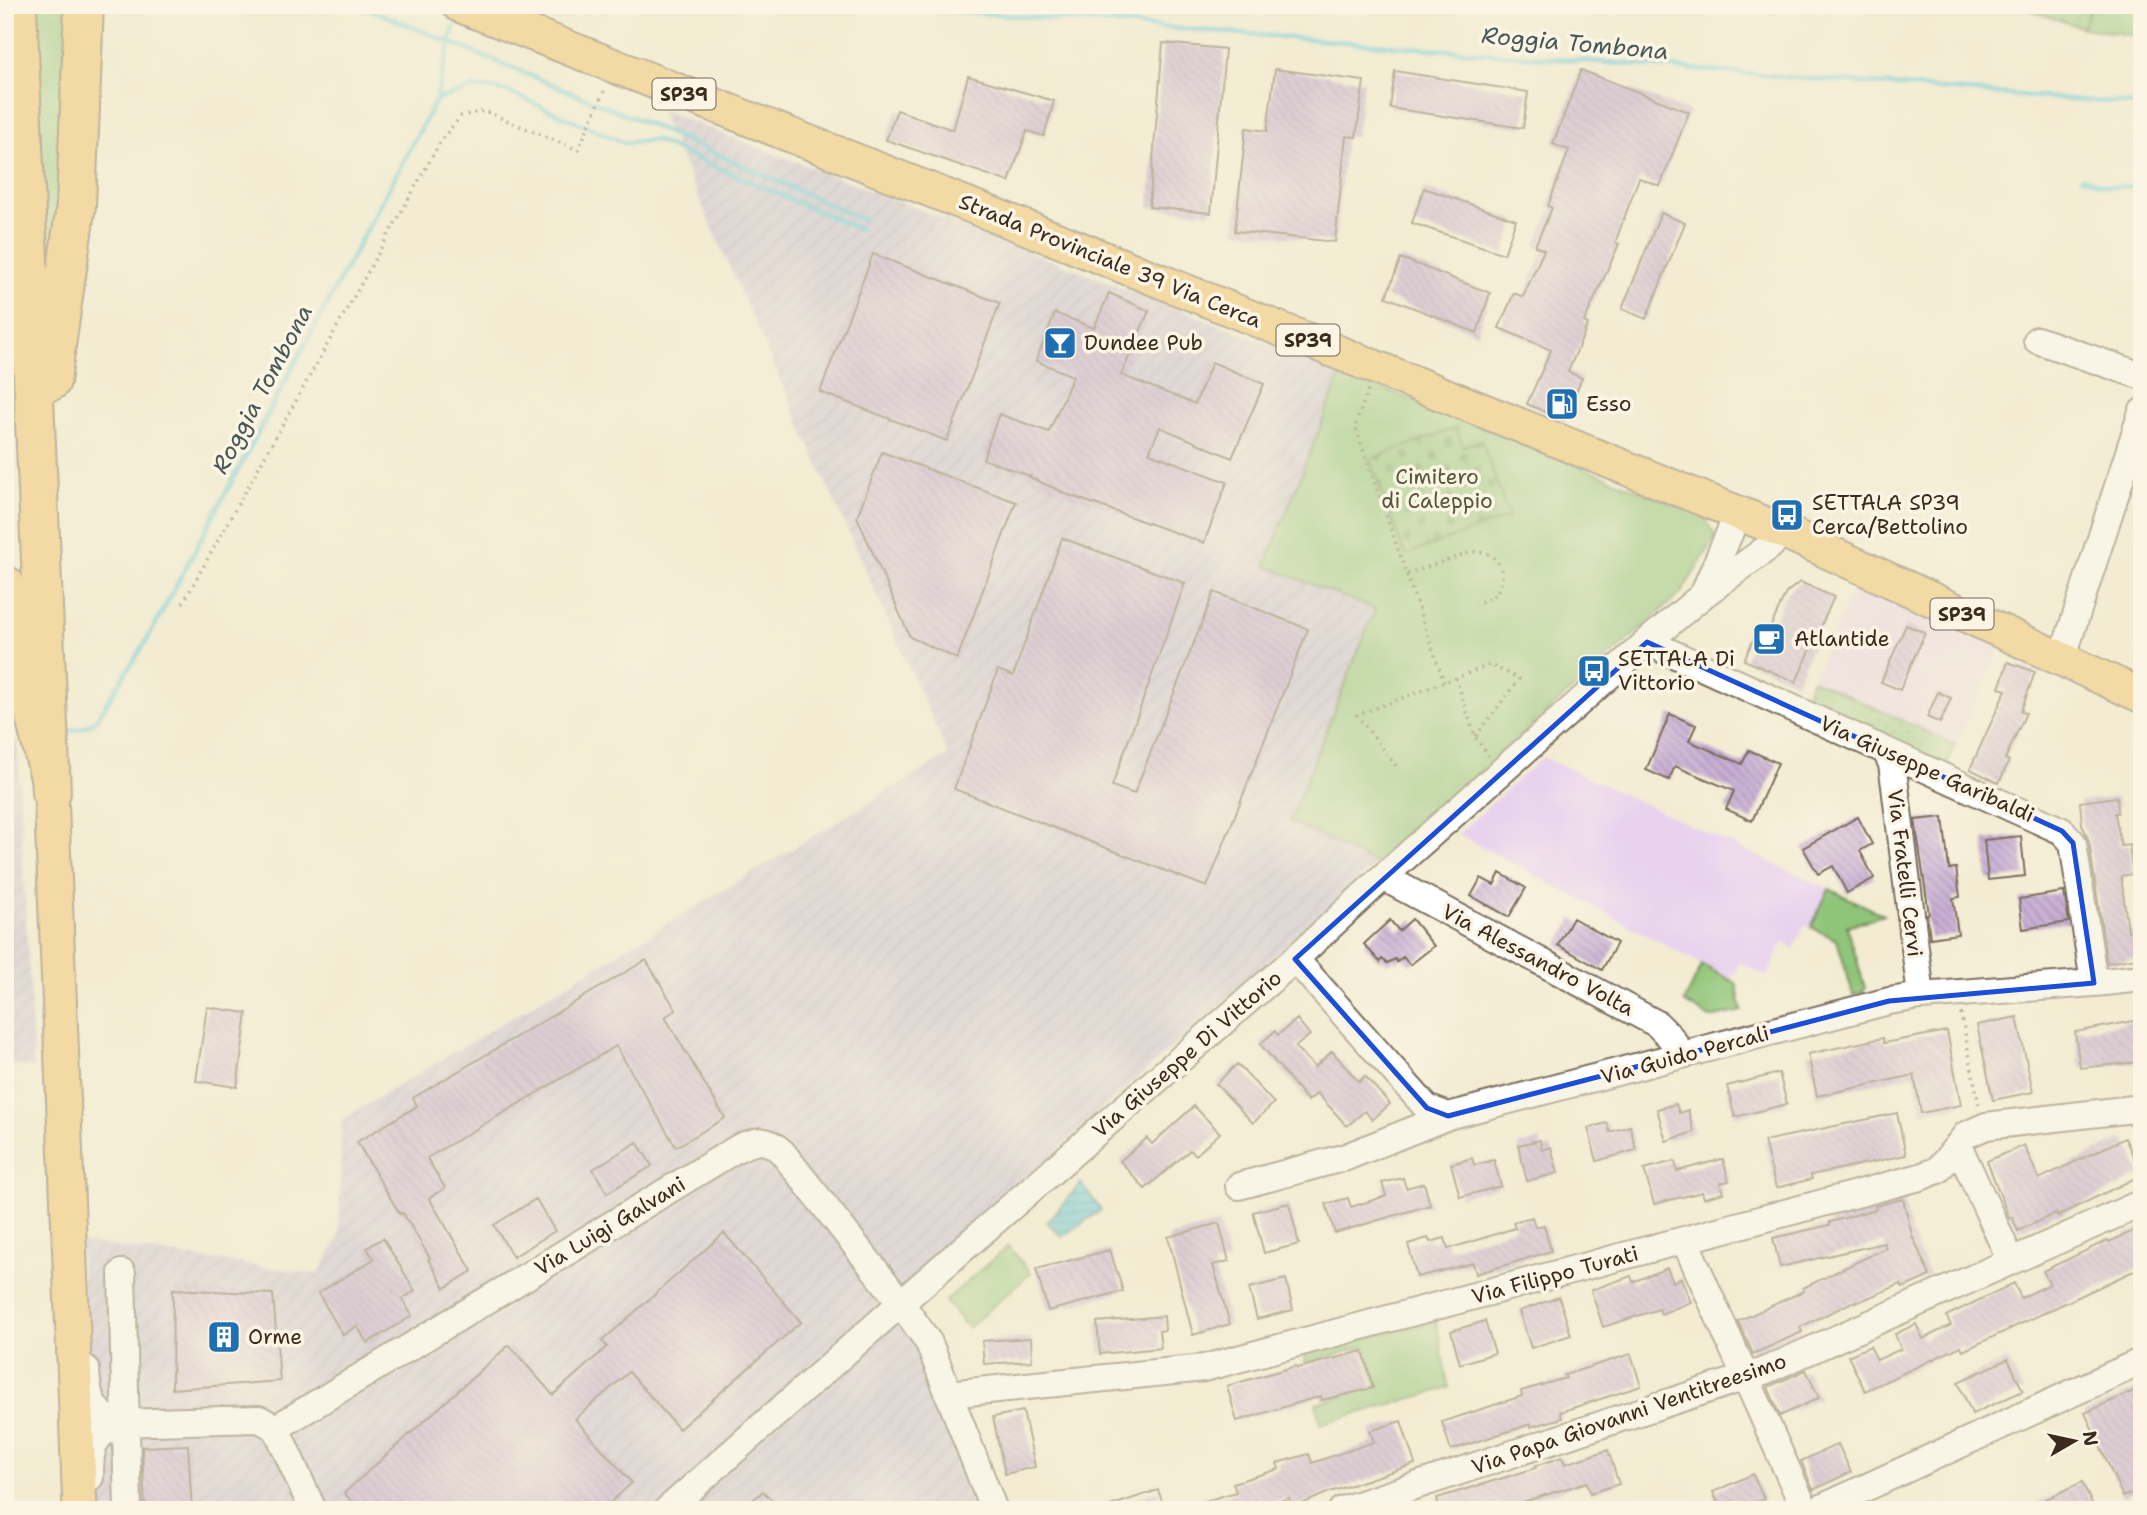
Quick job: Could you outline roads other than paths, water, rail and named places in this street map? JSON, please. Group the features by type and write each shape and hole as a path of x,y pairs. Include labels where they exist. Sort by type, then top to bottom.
{"highway":[{"path":"17,5 51,792"},
{"path":"49,726 52,376 76,205 84,5"},
{"path":"5,315 22,675"},
{"path":"5,585 22,675"}],"main road":[{"name":"Strada Provinciale 39 Via Cerca","path":"459,5 1063,242 1783,531 2142,696"},
{"path":"22,675 51,792 80,1510"}],"street":[{"path":"2037,340 2142,376"},
{"path":"2062,659 2133,475 2142,412"},
{"name":"Via Giuseppe Di Vittorio","path":"1703,595 1738,513"},
{"name":"Via Giuseppe Di Vittorio","path":"667,1510 1295,959 1647,642 1703,595 1770,546 1783,531"},
{"name":"Via Giuseppe Garibaldi","path":"1647,642 2062,831 2073,843 2094,983"},
{"name":"Via Fratelli Cervi","path":"1886,751 1892,764 1920,996"},
{"name":"Via Alessandro Volta","path":"1383,877 1654,1023 1671,1038 1682,1055"},
{"path":"1295,959 1427,1108 1448,1116"},
{"name":"Via Guido Percali","path":"1240,1185 1346,1157 1448,1116 1889,1001 1920,996 2142,978"},
{"name":"Via Filippo Turati","path":"948,1394 1204,1368 1920,1177 1938,1170 1966,1135 1986,1126 2142,1108"},
{"name":"Via Luigi Galvani","path":"275,1428 738,1148 762,1141 772,1143 782,1152 901,1303 929,1343 994,1510"},
{"path":"1958,1145 2011,1261"},
{"name":"Via Papa Giovanni Ventitreesimo","path":"1342,1510 1746,1377 2142,1203"},
{"path":"1685,1241 1805,1510"},
{"path":"121,1273 121,1423 128,1510"},
{"path":"71,1275 84,1309 87,1384 90,1397 102,1417 121,1423 248,1418 269,1422 275,1428 313,1510"},
{"path":"1817,1510 2142,1361"},
{"path":"90,1510 90,1454 93,1443 103,1432 121,1423"}],"water":[{"path":"1081,1183 1101,1210 1062,1237 1047,1222"}],"waterway":[{"path":"359,5 658,128 864,220"},
{"name":"Roggia Tombona","path":"880,5 2142,105"},
{"name":"Roggia Tombona","path":"62,731 80,729 96,720 148,638 436,100 454,27"},
{"path":"436,100 472,88 506,91 625,143 654,140 859,229"},
{"path":"2082,177 2107,186 2142,187"}],"place":[{"name":"Dundee Pub","path":"1060,343"},
{"name":"Esso","path":"1562,404"},
{"name":"SETTALA SP39 Cerca/Bettolino","path":"1787,515"},
{"name":"Atlantide","path":"1769,639"},
{"name":"SETTALA Di Vittorio","path":"1594,671"},
{"name":"Orme","path":"224,1337"}],"park label":[{"name":"Cimitero di Caleppio","path":"1437,489"}]}
